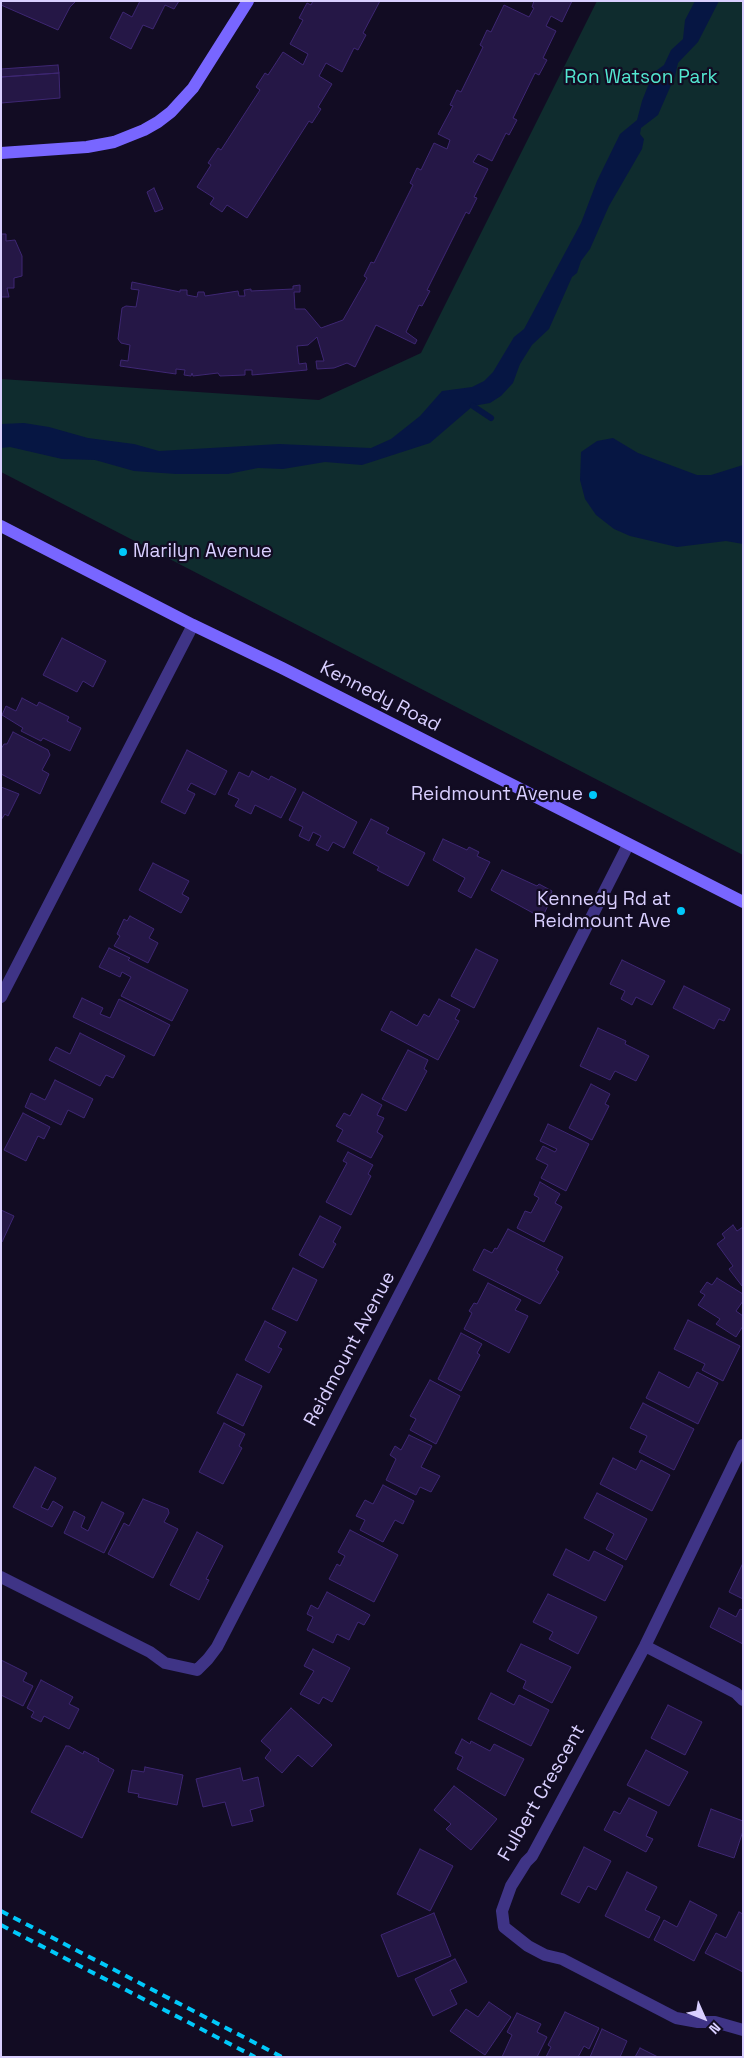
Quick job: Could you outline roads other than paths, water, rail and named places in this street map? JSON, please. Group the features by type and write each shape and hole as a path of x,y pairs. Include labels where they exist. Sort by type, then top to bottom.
{"main road":[{"path":"1,153 87,147 114,142 144,130 171,112 193,88 248,1"},
{"name":"Kennedy Road","path":"1,526 193,625 282,668 743,902"}],"street":[{"path":"1,997 193,625"},
{"name":"Reidmount Avenue","path":"1,1577 150,1652 164,1663 197,1670 208,1660 217,1647 421,1254 628,845"},
{"name":"Fulbert Crescent","path":"743,1445 645,1646 532,1856 511,1886 502,1911 504,1927 528,1946 545,1955 562,1959 676,2018 698,2022 715,2022 743,2030"},
{"path":"645,1646 736,1693 743,1700"}],"water":[{"path":"695,1 719,1 698,42 678,63 675,76 658,115 641,128 640,134 644,139 642,149 609,206 590,249 581,261 577,273 572,277 549,329 532,345 520,364 513,383 501,396 490,403 473,406 430,443 362,465 325,462 283,469 258,468 228,474 176,474 134,471 95,460 62,459 10,447 1,448 1,424 24,423 49,427 88,438 134,444 159,451 279,444 371,448 391,439 420,416 442,391 472,387 484,381 493,372 514,337 524,329 581,223 597,181 620,134 637,120 653,73 664,65 671,50 683,39 685,20"},
{"path":"613,438 638,453 697,475 711,475 743,465 743,544 726,541 677,547 630,536 614,529 596,515 585,499 580,480 581,452 597,441"}],"waterway":[{"path":"473,406 491,418"}],"railway":[{"path":"1,1911 282,2057"},
{"path":"1,1925 255,2057"}],"place":[{"name":"Marilyn Avenue","path":"123,552"},
{"name":"Reidmount Avenue","path":"593,795"},
{"name":"Kennedy Rd at Reidmount Ave","path":"681,911"}],"park label":[{"name":"Ron Watson Park","path":"641,78"}]}
